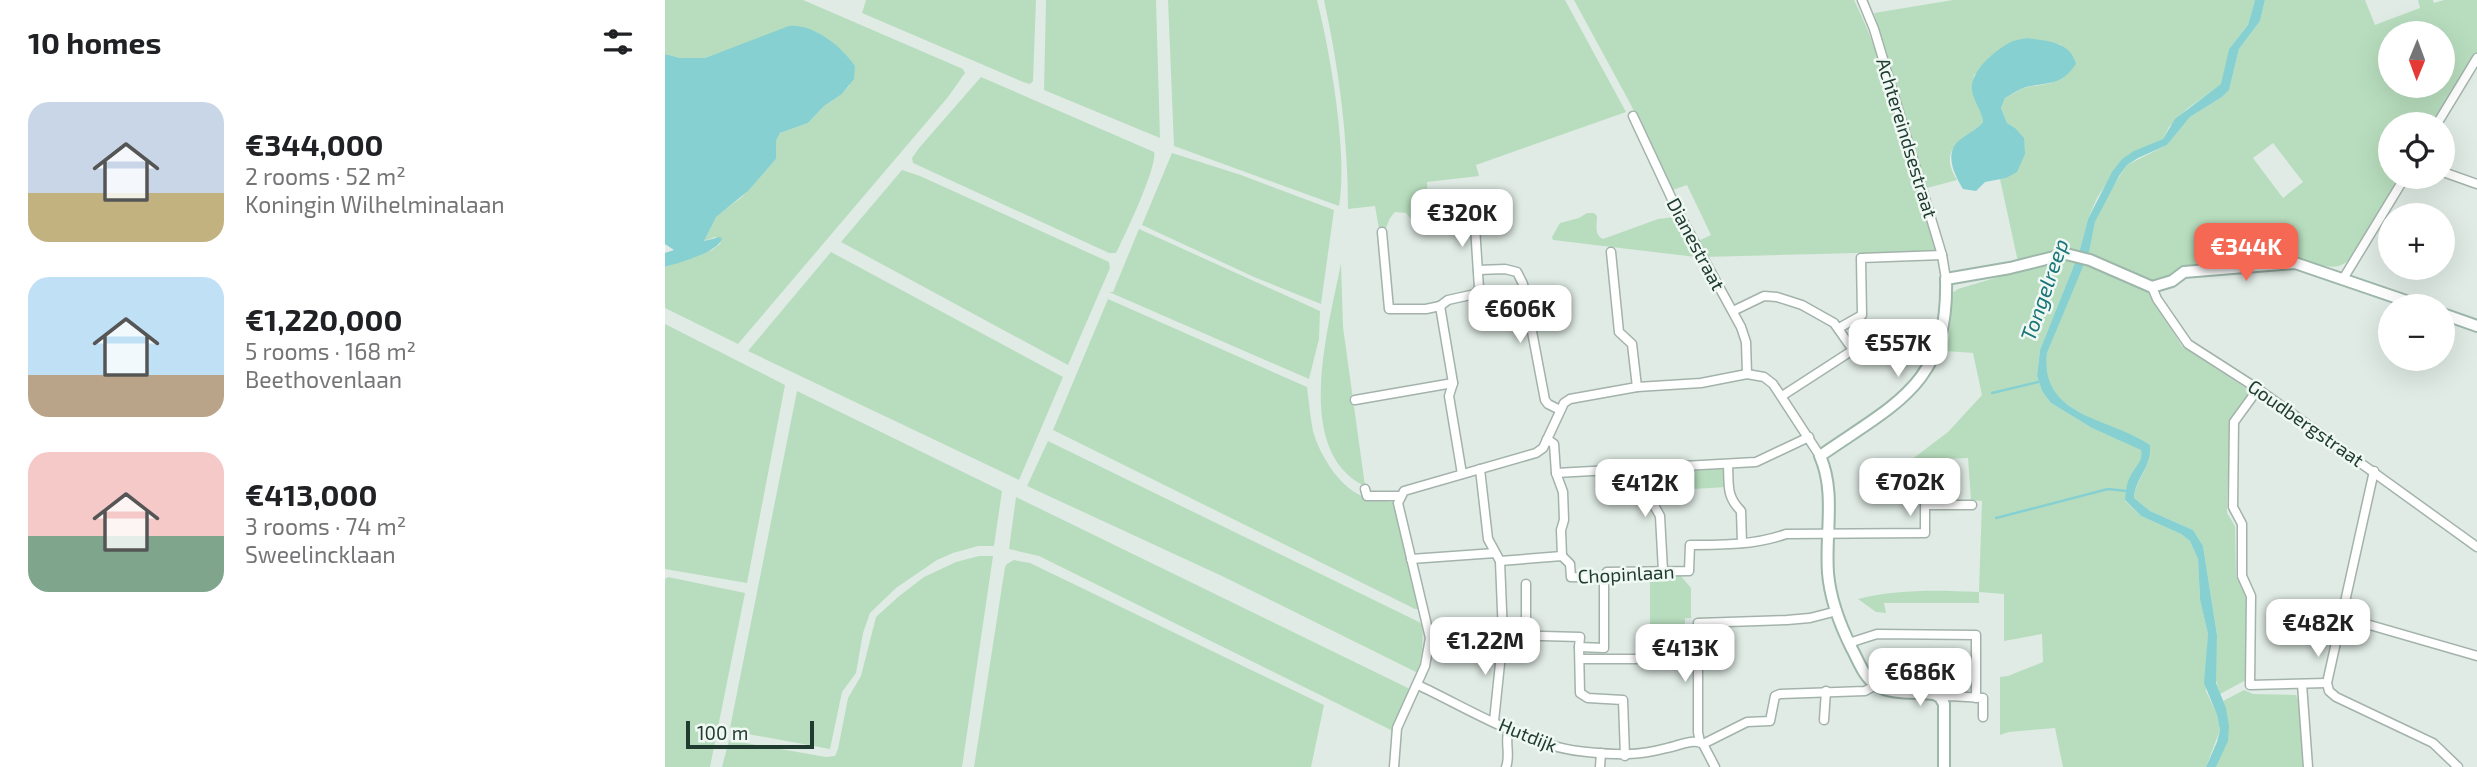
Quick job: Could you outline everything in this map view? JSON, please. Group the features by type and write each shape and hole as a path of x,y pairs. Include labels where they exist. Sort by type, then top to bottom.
{"street":[{"name":"Achtereindsestraat","path":"1862,0 1874,29 1943,255 1946,279"},
{"path":"2444,112 2477,58"},
{"name":"Dianestraat","path":"1633,116 1678,212 1733,311 1746,342 1747,374"},
{"path":"2455,176 2477,184"},
{"path":"2343,279 2398,189"},
{"path":"1382,232 1389,309 1426,309 1440,306 1448,300 1475,294 1479,288 1475,227"},
{"path":"1611,252 1619,332 1632,344 1637,387"},
{"path":"1839,328 1862,315 1861,258 1943,255"},
{"path":"1820,456 1886,411 1920,379 1932,362 1944,327 1946,279 2010,268 2048,257 2073,255 2152,287 2172,281 2184,272 2295,263 2386,294"},
{"path":"1478,270 1505,269 1517,272 1523,284 1545,400 1560,410"},
{"name":"Goudbergstraat","path":"2152,287 2184,341 2258,389 2477,547"},
{"path":"1733,311 1764,296 1777,297 1814,310 1839,328 1853,350 1782,396"},
{"path":"1440,306 1453,383 1449,396 1462,474"},
{"path":"2455,318 2477,326"},
{"path":"1394,767 1397,728 1418,685 1429,653 1430,638 1398,503 1404,491 1536,453 1543,448 1564,402 1570,399 1637,387 1701,383 1747,374 1764,377 1773,384 1820,456 1828,481 1828,574 1837,611 1849,643 1867,677 1884,689 1934,694 1940,697 1983,698 1983,717"},
{"path":"1355,400 1453,383"},
{"path":"2258,389 2234,422 2233,507 2242,524 2242,576 2251,596 2250,685 2327,683"},
{"path":"1556,473 1756,462 1809,437"},
{"path":"1547,439 1555,444 1556,473 1563,492 1565,520 1561,530 1562,556"},
{"path":"1728,465 1730,495 1732,502 1741,511 1742,543"},
{"path":"1652,467 1654,507 1660,516 1663,571"},
{"path":"1480,469 1488,539 1497,557 1503,635 1494,721"},
{"path":"2374,471 2327,683 2329,691 2336,697 2433,743 2458,767"},
{"path":"1365,489 1367,496 1400,496"},
{"name":"Chopinlaan","path":"1411,559 1562,556 1570,564 1571,577 1607,578 1607,572 1689,571 1690,545 1734,545 1771,540 1786,534 1925,533 1924,505 1972,505"},
{"path":"1580,647 1604,648 1604,578"},
{"path":"1525,584 1525,636"},
{"path":"1715,767 1698,732 1698,623 1787,620 1810,618 1837,611"},
{"path":"2341,617 2477,656"},
{"path":"1849,643 1877,634 1976,635 1976,698"},
{"path":"1503,635 1580,637 1580,693 1588,698 1623,700 1625,756"},
{"path":"1580,659 1699,659"},
{"path":"2302,684 2308,767"},
{"name":"Hutdijk","path":"1418,685 1539,742 1559,748 1625,756 1702,743 1747,722 1770,721 1773,701 1775,696 1780,694 1865,691 1876,685"},
{"path":"1824,720 1826,691"},
{"path":"1940,697 1944,704 1944,767"},
{"path":"1506,767 1509,762 1509,729"},
{"path":"1600,767 1601,753"}],"green space":[{"path":"665,0 803,0 963,69 965,73 948,97 738,344 665,308 665,267 712,250 721,243 715,237 704,241 715,217 742,197 776,159 776,141 780,133 808,123 824,106 842,94 849,86 855,66 843,52 816,32 794,26 705,58 680,58 665,54"},
{"path":"866,0 1036,0 1033,81 1030,84 1023,82 862,13"},
{"path":"1046,0 1156,0 1160,138 1044,90"},
{"path":"1168,0 1317,0 1332,74 1339,131 1339,206 1174,146"},
{"path":"1324,0 1565,0 1626,112 1476,165 1479,176 1427,182 1428,225 1415,224 1406,213 1395,212 1381,240 1375,206 1348,209 1342,104"},
{"path":"1574,0 1854,0 1886,81 1921,191 1936,251 1704,257 1696,242 1711,235 1687,185 1670,191 1631,105"},
{"path":"1953,0 2255,0 2248,25 2229,49 2222,84 2188,108 2169,127 2163,139 2122,159 2097,198 2079,253 2048,254 2018,262 2000,179 2006,178 2015,128 2007,123 2001,108 2005,98 2023,88 2052,83 2062,45 2027,38 1974,75 1973,89 1983,122 1956,145 1952,152 1951,169 1957,180 1927,188 1874,13"},
{"path":"2265,0 2365,0 2375,25 2378,24 2378,98 2450,98 2441,112 2378,112 2378,189 2394,189 2385,203 2378,203 2378,214 2348,261 2342,265 2328,266 2293,258 2173,275 2151,282 2088,255 2095,222 2127,165 2167,145 2190,117 2229,90 2239,49 2260,21","holes":["2273,143 2303,182 2283,198 2253,158"]},
{"path":"2418,0 2433,0 2434,3 2444,0 2477,0 2477,53 2455,89 2455,21 2386,21 2420,8"},
{"path":"981,77 1154,152 1146,186 1116,253 1109,253 913,163 912,158 919,148"},
{"path":"1172,153 1241,175 1334,210 1321,304 1254,277 1142,225"},
{"path":"902,170 1109,262 1110,268 1068,365 841,242"},
{"path":"1587,213 1597,216 1597,232 1603,239 1658,219 1674,217 1696,257 1553,240 1560,223"},
{"path":"1139,229 1320,311 1319,339 1309,379 1109,292 1113,292"},
{"path":"831,252 1063,377 1019,480 748,351"},
{"path":"2052,261 2076,261 2040,350 2037,376 2042,391 2051,403 2092,428 2142,450 2140,464 2133,471 2125,501 2141,516 2181,534 2190,541 2198,559 2200,600 2208,634 2206,691 2217,715 2220,730 2206,767 2063,767 2055,728 2000,735 2000,677 2043,662 2042,634 2004,641 2004,594 1979,592 1982,501 1971,500 1968,458 1911,460 1948,432 1982,395 1973,353 1945,351 1949,336 1952,293"},
{"path":"1341,263 1343,327 1365,486 1342,469 1328,445 1322,416 1324,351"},
{"path":"2083,263 2145,288 2182,346 2250,391 2230,424 2227,503 2227,513 2235,526 2236,576 2246,595 2246,680 2220,694 2215,677 2217,635 2203,546 2193,530 2150,511 2134,498 2149,460 2150,445 2071,407 2053,391 2048,382 2047,353"},
{"path":"1108,299 1307,387 1313,431 1333,471 1358,494 1370,499 1395,502 1421,609 1415,609 1053,430"},
{"path":"665,324 785,385 747,583 665,569"},
{"path":"797,391 1002,491 994,546 978,546 937,560 896,588 870,613 863,633 856,673 842,692 830,749 737,732 730,728"},
{"path":"1048,441 1419,622 1423,625 1418,673 1224,577 1027,486"},
{"path":"1722,469 1725,472 1726,487 1694,489 1692,471"},
{"path":"1016,497 1412,690 1393,731 1039,556 1009,549"},
{"path":"979,556 993,556 962,767 722,767 729,740 826,757 835,756 848,698 861,676 876,617 924,577 956,562"},
{"path":"1014,560 1030,563 1324,705 1311,767 974,767 1005,567"},
{"path":"1650,575 1680,575 1691,588 1691,618 1685,618 1685,631 1650,631"},
{"path":"668,577 745,593 710,767 665,767 665,579"},
{"path":"1903,592 1979,592 1979,603 1884,603 1886,613 1876,612 1858,599"},
{"path":"2244,690 2253,694 2296,695 2300,705 2304,767 2216,767 2226,734 2227,718 2223,701"}],"water":[{"path":"2255,0 2265,0 2260,21 2239,49 2229,90 2190,117 2167,145 2127,165 2119,176 2095,222 2089,252 2047,353 2048,374 2054,391 2066,403 2081,413 2150,445 2149,460 2134,498 2150,511 2193,530 2203,546 2217,635 2216,683 2226,708 2229,726 2228,741 2216,767 2206,767 2220,730 2204,683 2208,634 2200,600 2198,559 2190,541 2181,534 2141,516 2125,500 2128,482 2140,461 2141,450 2092,428 2051,403 2042,391 2037,376 2040,350 2079,253 2088,219 2112,172 2122,159 2134,151 2163,139 2175,119 2221,84 2229,49 2248,25"},
{"path":"789,26 808,29 835,44 855,66 854,79 842,94 824,106 808,123 780,133 776,141 776,159 748,191 716,217 704,241 720,237 722,239 713,249 665,267 665,253 674,250 665,244 665,54 680,58 705,58"},
{"path":"2027,38 2063,46 2073,56 2076,64 2060,80 2026,87 2005,98 2001,108 2007,123 2024,138 2025,154 2017,172 2006,178 1985,182 1976,191 1963,189 1956,177 1951,157 1956,144 1983,122 1972,91 1975,76 1984,62 1998,50 2013,41"}],"waterway":[{"path":"1992,393 2038,382"},
{"path":"1996,518 2108,489 2126,491"}],"water label":[{"name":"Tongelreep","path":"2045,290"}]}
